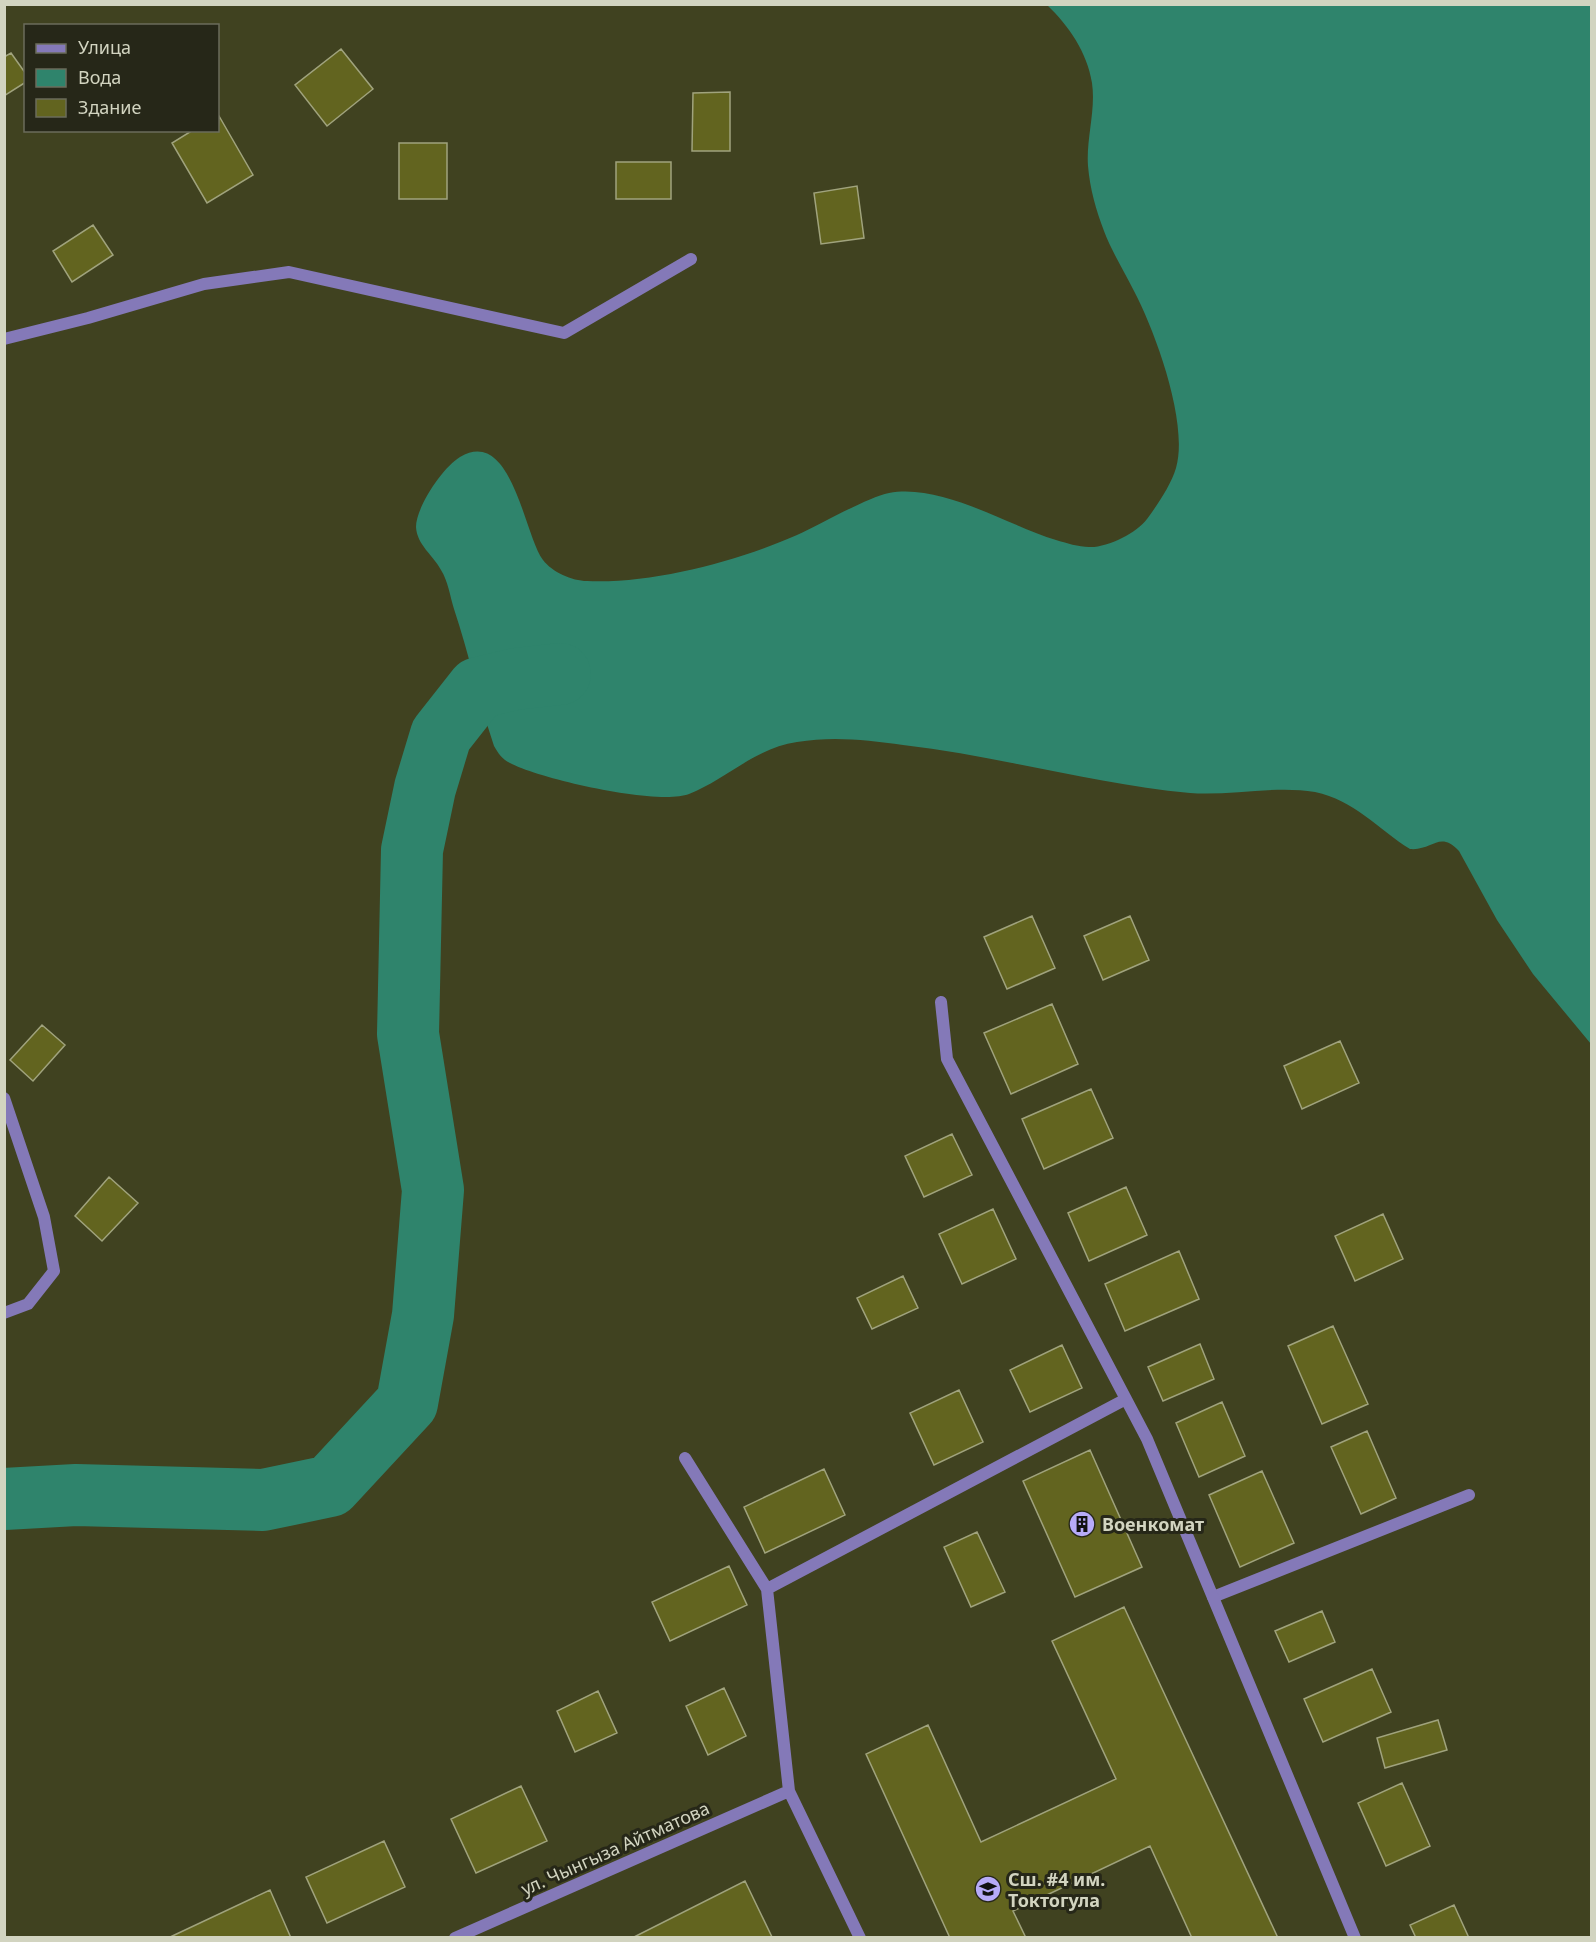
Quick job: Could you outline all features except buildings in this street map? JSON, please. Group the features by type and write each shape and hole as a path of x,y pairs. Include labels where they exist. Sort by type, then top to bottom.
{"street":[{"path":"4,339 88,318 204,284 289,272 564,333 691,259"},
{"path":"941,1002 947,1059 1147,1439 1355,1938"},
{"path":"4,1098 45,1217 54,1271 28,1304 4,1313"},
{"path":"767,1589 1126,1399"},
{"path":"684,1458 767,1589 789,1791 860,1938"},
{"path":"1213,1597 1469,1495"},
{"name":"ул. Чынгыза Айтматова","path":"455,1938 789,1791"}],"water":[{"path":"1047,5 1591,5 1591,1044 1533,974 1497,920 1459,851 1446,842 1410,849 1354,808 1342,801 1315,792 1269,790 1190,793 1118,783 939,750 837,739 810,740 782,745 754,757 689,794 674,797 652,796 599,789 546,776 507,761 500,756 494,746 445,579 419,539 416,527 425,499 446,469 460,457 478,452 492,456 504,469 514,488 543,560 557,572 581,581 639,579 722,562 774,545 889,493 930,494 952,500 1037,533 1085,547 1096,547 1121,539 1147,519 1168,488 1176,468 1179,449 1174,403 1151,329 1107,239 1098,215 1088,166 1093,104 1090,72 1076,40"}],"waterway":[{"path":"4,1499 76,1495 263,1500 330,1486 407,1403 423,1315 433,1190 408,1034 412,850 425,788 441,735 478,688 515,679 560,674"}],"place":[{"name":"Военкомат","path":"1082,1524"},
{"name":"Сш. #4 им. Токтогула","path":"988,1889"}]}
